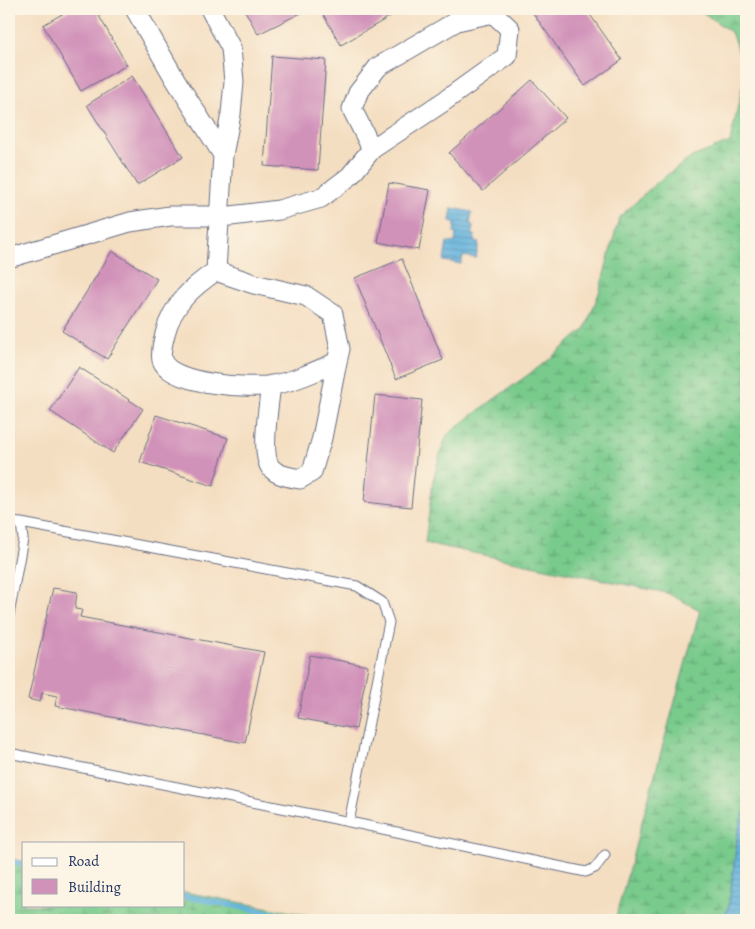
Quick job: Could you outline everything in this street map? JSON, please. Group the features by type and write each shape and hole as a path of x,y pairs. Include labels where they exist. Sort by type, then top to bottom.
{"street":[{"path":"135,9 175,79 223,155"},
{"path":"210,9 231,48 233,74 231,114 223,155 216,272"},
{"path":"12,256 130,222 170,216 231,216 279,210 321,198 350,176 372,149 443,102 507,56 510,29 493,13 457,21 378,67 358,93 352,109 372,149"},
{"path":"271,386 266,435 270,467 279,475 300,479 312,472 322,438 340,350 333,314 306,296 254,284 216,272 197,284 182,298 167,324 162,346 162,360 169,370 181,377 224,385 271,386 337,362"}],"lane":[{"path":"9,522 358,586 382,602 389,622 349,822"},
{"path":"9,615 23,539 21,523"},
{"path":"9,753 586,872 595,868 605,855"}],"green space":[{"path":"698,9 746,9 746,70 731,32"},
{"path":"746,70 746,806 738,831 729,905 724,920 615,920 700,610 667,593 425,543 433,480 447,435 546,362 585,329 599,293 619,218 656,183 692,157 730,142"},
{"path":"9,859 22,861 22,906 185,906 185,892 334,920 9,920"}],"water":[{"path":"452,208 472,212 470,224 473,225 472,234 475,235 474,242 479,243 476,258 463,256 461,264 444,261 447,242 455,243 455,222 450,221"},
{"path":"746,806 746,920 724,920 729,905 738,831"}],"building":[{"path":"71,9 95,9 127,65 81,91 43,25"},
{"path":"244,9 301,9 303,12 258,34"},
{"path":"320,9 403,9 341,45"},
{"path":"530,9 586,9 622,60 585,86"},
{"path":"272,56 326,60 318,170 264,166"},
{"path":"132,76 183,157 137,185 87,105"},
{"path":"532,80 566,118 483,191 449,153"},
{"path":"389,183 430,190 419,250 378,242"},
{"path":"112,251 157,279 107,359 62,331"},
{"path":"402,259 443,360 396,379 355,278"},
{"path":"79,367 143,409 113,453 50,411"},
{"path":"375,395 422,400 411,507 364,502"},
{"path":"156,415 228,438 213,486 140,462"},
{"path":"53,588 77,592 75,609 82,610 80,617 264,652 245,743 55,706 57,696 42,693 40,702 28,699"},
{"path":"310,655 368,666 356,729 298,718"}],"waterway":[{"path":"9,861 22,864"},
{"path":"185,896 308,920"}]}
